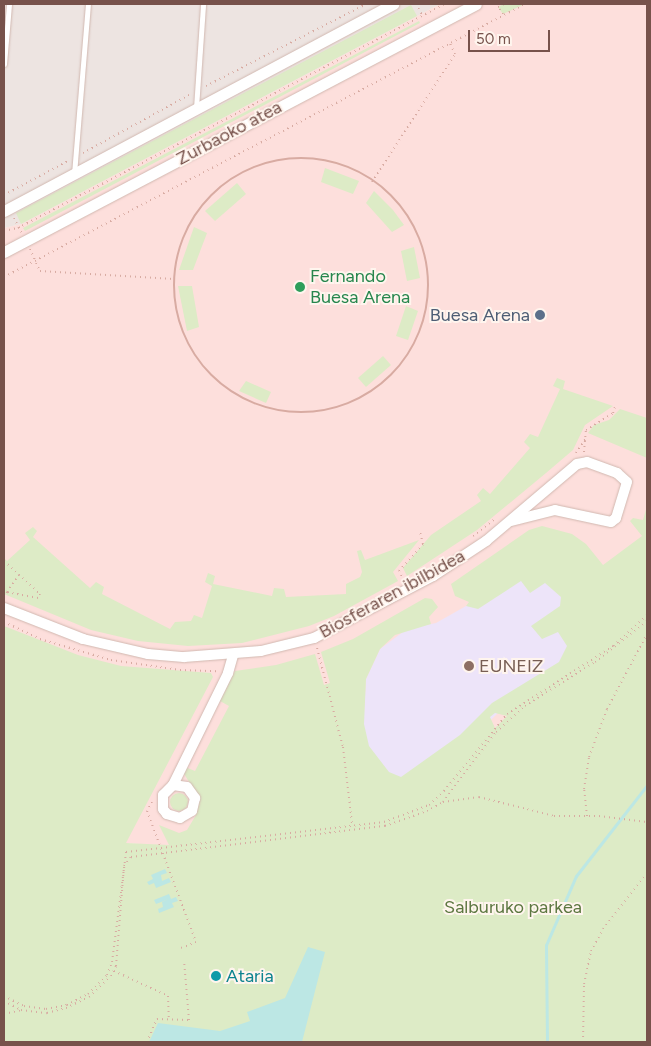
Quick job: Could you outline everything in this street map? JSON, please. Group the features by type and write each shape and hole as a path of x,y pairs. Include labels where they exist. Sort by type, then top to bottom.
{"street":[{"name":"Zurbaoko atea","path":"6,210 393,4"},
{"name":"Zurbaoko atea","path":"5,250 452,9 476,4"},
{"name":"Biosferaren ibilbidea","path":"6,601 50,628 117,649 184,657 233,655 314,638 433,576 510,521 582,462 617,473 627,482 616,518 603,522 573,512 555,510 510,521"},
{"path":"173,786 228,673 233,655"}],"lane":[{"path":"4,64 9,4"},
{"path":"74,174 88,4"},
{"path":"196,109 203,4"}],"path":[{"path":"4,195 197,91 366,4"},
{"path":"4,231 18,228 445,4"},
{"path":"503,14 497,5 504,4"},
{"path":"4,277 449,41 524,4"},
{"path":"372,182 455,54 449,41"},
{"path":"270,159 326,161 352,170 372,182 393,200 413,228 421,244 427,271 428,296 423,325 411,352 398,371 378,389 356,402 304,412 278,410 253,403 230,391 210,374 189,346 175,305 174,279 186,228 198,205 241,169 270,159"},
{"path":"6,210 25,240 40,271 174,279"},
{"path":"582,462 586,430 613,413 615,407"},
{"path":"570,458 586,438"},
{"path":"466,542 497,517"},
{"path":"397,586 405,581 398,571 423,544 420,532"},
{"path":"4,562 40,594 38,598 7,592"},
{"path":"6,601 7,592 19,575"},
{"path":"4,996 24,1006 46,1009 68,1005 101,983 112,962 126,852 384,822 428,805 444,791 507,714 613,646 647,615"},
{"path":"443,802 496,732 525,706 596,662 647,621"},
{"path":"4,622 40,639 111,660 180,670 216,669 218,677"},
{"path":"587,816 584,789 589,757 607,709 647,634"},
{"path":"314,638 342,747 352,829"},
{"path":"156,794 148,811 196,942 181,948"},
{"path":"4,1014 20,1010 47,1013 66,1008 100,989 114,971 124,866 131,857 401,822 443,802 478,797 554,816 613,817 647,822"},
{"path":"583,1042 584,984 591,951 603,929 647,873"},
{"path":"147,1042 157,1019 189,1020 184,961"},
{"path":"114,971 168,996 169,1020"},
{"path":"4,1001 20,1010"}],"shaded area":[{"path":"4,4 440,4 21,224 4,228"},
{"path":"440,4 647,4 647,613 490,734 170,846 125,843 4,901 4,228 21,224"},
{"name":"EUNEIZ","path":"558,563 581,649 499,712 433,776 394,778 372,760 363,729 366,679 380,649 407,629 436,623 466,606 479,594"}],"green space":[{"path":"504,4 525,4 503,14 498,7"},
{"path":"411,5 417,16 21,224 16,213"},
{"path":"419,21 420,23 25,231 23,228"},
{"path":"325,168 359,181 353,194 321,182"},
{"path":"237,183 246,194 215,221 205,211"},
{"path":"374,191 393,210 404,225 392,232 366,203"},
{"path":"194,227 207,233 193,270 179,270"},
{"path":"414,247 420,278 407,281 401,251"},
{"path":"178,286 192,286 199,327 187,331"},
{"path":"406,306 418,311 408,340 396,336"},
{"path":"383,356 391,365 366,387 358,378"},
{"path":"557,378 565,381 563,389 613,406 585,425 573,450 477,530 407,576 403,568 431,535 481,501 477,495 483,488 490,494 530,448 524,442 530,434 538,437 560,389 553,386"},
{"path":"246,381 271,392 266,403 239,391"},
{"path":"620,409 647,418 647,458 588,433 594,425 609,420"},
{"name":"Salburuko parkea","path":"647,506 647,1042 4,1042 4,626 78,655 121,666 211,673 213,677 126,843 169,845 159,825 179,833 187,830 196,815 200,800 183,772 185,767 195,771 229,706 220,701 235,671 276,665 315,654 324,685 330,683 321,652 353,639 425,598 432,599 438,607 429,617 431,624 395,635 380,649 366,679 364,724 369,746 389,772 401,777 460,735 492,703 559,662 567,646 558,632 542,639 531,626 560,606 561,597 545,583 530,593 521,581 478,609 466,606 469,602 455,596 451,584 529,530 542,526 572,534 586,544 603,565 642,536 630,521 633,518 643,520","holes":["495,713 507,716 495,728 490,717"]},
{"path":"33,527 37,531 33,537 90,588 96,582 104,587 102,594 170,629 175,622 191,621 194,615 202,618 212,586 205,582 208,573 215,576 213,584 272,596 274,588 284,589 286,597 346,594 346,584 360,577 362,572 357,551 361,550 365,560 419,540 393,572 398,581 334,616 309,626 242,643 188,646 138,641 91,630 4,594 4,558 7,561 30,540 25,533"},
{"path":"175,793 183,793 188,798 186,809 175,811 170,806 170,798"}],"water":[{"path":"165,869 167,873 161,875 162,881 169,878 171,882 156,888 154,883 149,885 147,882 153,879 151,875"},
{"path":"169,894 171,899 176,897 178,901 172,903 174,907 159,913 158,909 163,907 162,902 169,899 156,904 154,900"},
{"path":"308,947 325,952 302,1042 149,1042 158,1023 220,1031 250,1021 247,1012 285,998"}],"waterway":[{"path":"547,1042 546,945 576,876 647,785"}],"place":[{"name":"Fernando Buesa Arena","path":"300,287"},
{"name":"Buesa Arena","path":"540,315"},
{"name":"EUNEIZ","path":"469,666"},
{"name":"Ataria","path":"216,976"}]}
